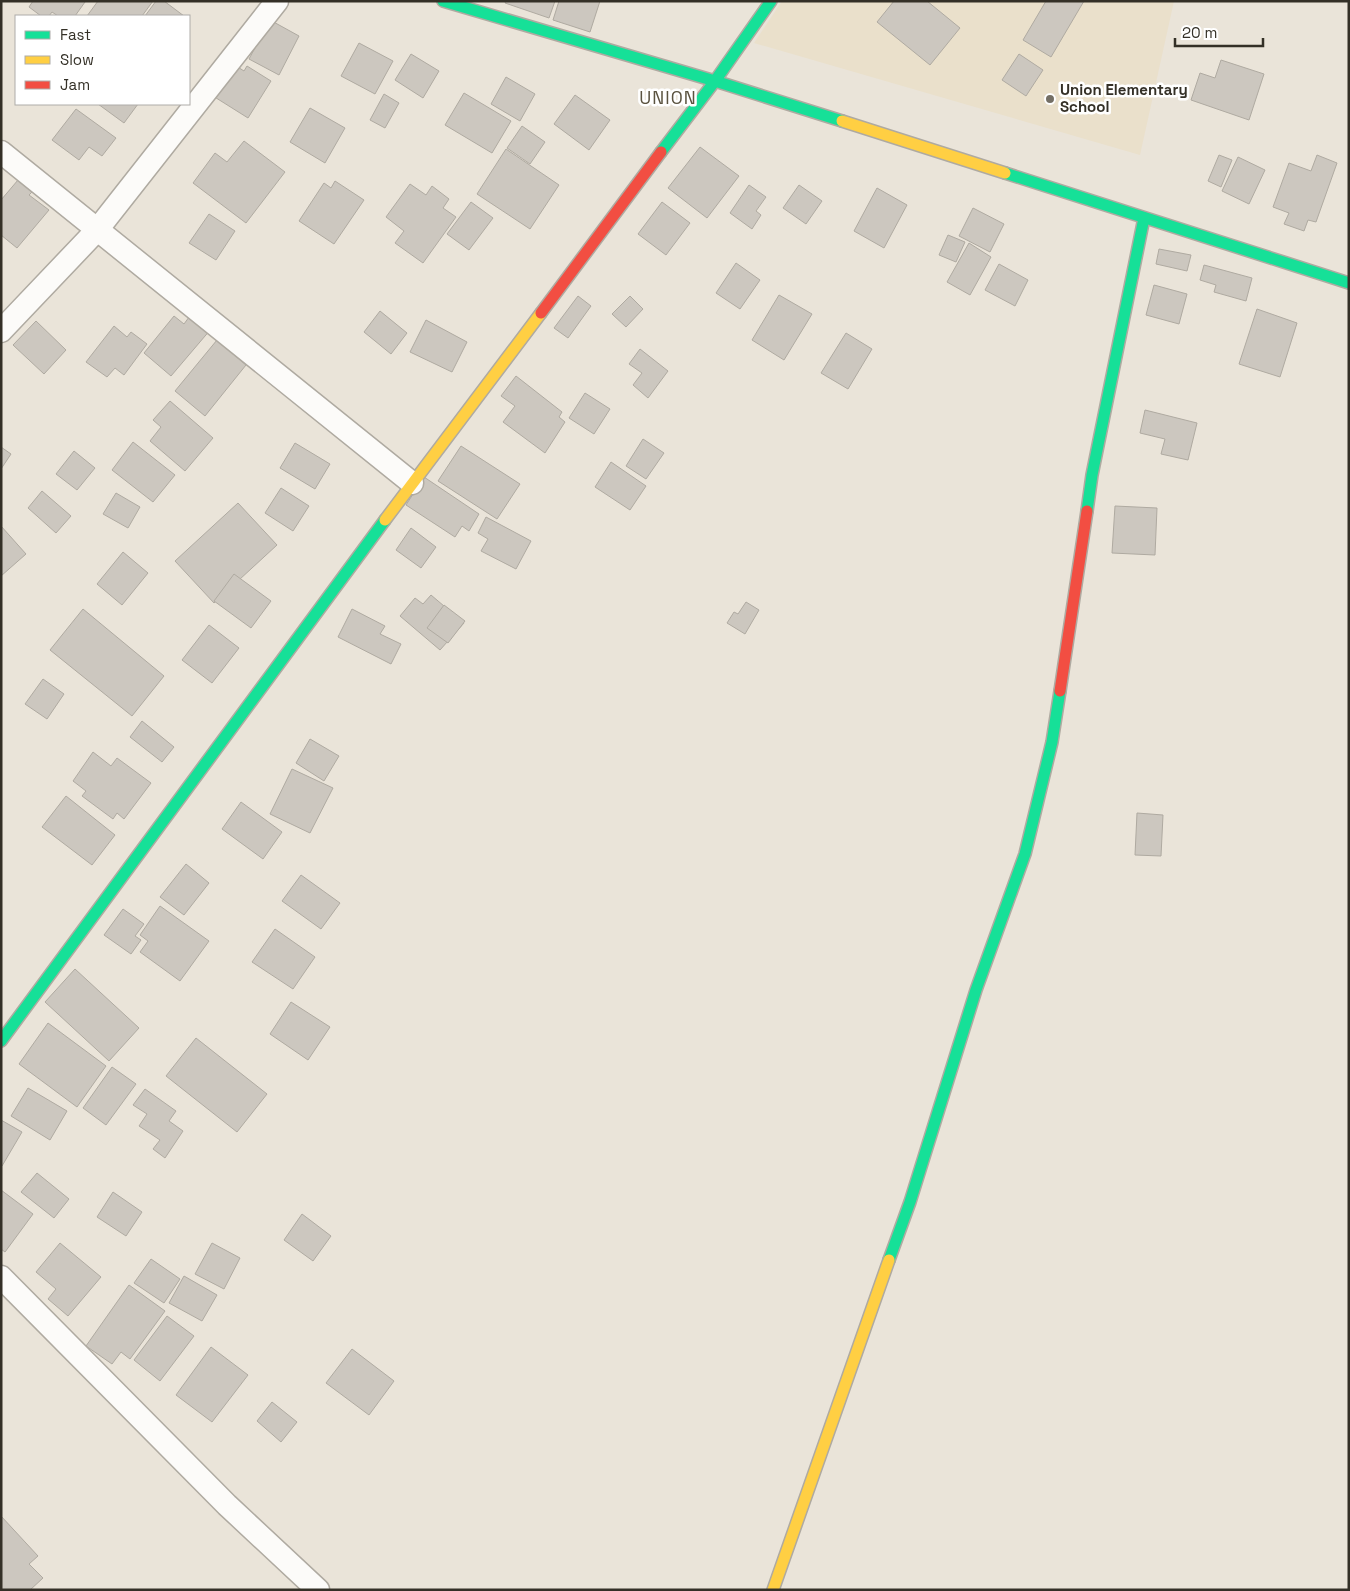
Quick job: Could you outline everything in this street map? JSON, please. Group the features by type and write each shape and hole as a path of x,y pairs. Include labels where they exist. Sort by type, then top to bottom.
{"street":[{"path":"1,331 97,230 277,1"},
{"path":"443,1 714,81 1349,283"},
{"path":"1,1041 412,484 714,81 771,1"},
{"path":"1,152 412,484"},
{"path":"773,1590 910,1202 976,990 1025,854 1052,742 1092,476 1144,218"},
{"path":"1,1277 226,1506 318,1590"}],"shaded area":[{"name":"Union Elementary School","path":"782,1 1174,1 1140,155 754,43"}],"building":[{"path":"33,1 85,2 76,15 56,15 52,12 50,15 40,15 29,7"},
{"path":"98,1 153,1 143,15 88,15"},
{"path":"156,1 164,1 183,15 146,15"},
{"path":"506,1 555,1 549,18 505,3"},
{"path":"559,1 600,1 590,32 553,20"},
{"path":"894,1 927,1 960,28 930,65 877,22"},
{"path":"1046,1 1084,1 1051,57 1023,40"},
{"path":"270,20 299,36 279,75 249,59"},
{"path":"359,43 393,61 375,94 341,76"},
{"path":"411,54 439,71 423,98 395,80"},
{"path":"1019,54 1043,70 1026,96 1002,80"},
{"path":"1221,60 1264,74 1249,120 1191,100 1200,73 1215,78"},
{"path":"233,64 244,71 247,66 271,81 248,118 213,96"},
{"path":"506,77 535,94 520,121 491,104"},
{"path":"464,93 511,121 492,153 445,125"},
{"path":"384,94 399,103 385,128 370,120"},
{"path":"575,95 610,120 589,150 554,124"},
{"path":"99,105 137,105 124,123"},
{"path":"310,108 345,128 325,163 290,142"},
{"path":"76,109 116,138 102,156 89,147 79,160 52,140"},
{"path":"522,126 545,142 530,164 507,148"},
{"path":"244,141 285,172 246,223 193,183 215,153 227,162"},
{"path":"700,147 739,176 707,218 668,188"},
{"path":"506,149 559,185 530,229 477,194"},
{"path":"1219,155 1232,160 1221,187 1208,181"},
{"path":"1317,155 1337,163 1316,222 1308,220 1304,231 1284,224 1289,213 1273,207 1289,163 1311,171"},
{"path":"1238,157 1265,170 1249,204 1222,191"},
{"path":"18,180 32,192 29,195 49,210 17,248 1,235 1,200"},
{"path":"335,181 364,200 334,244 299,221 324,183 331,188"},
{"path":"410,184 426,195 432,186 449,199 443,208 456,217 423,263 395,243 404,231 386,217"},
{"path":"749,185 766,197 756,211 761,215 752,229 730,213"},
{"path":"799,185 822,201 806,224 783,208"},
{"path":"877,188 907,205 884,248 854,231"},
{"path":"471,202 493,218 469,250 447,234"},
{"path":"662,202 690,223 666,255 638,234"},
{"path":"973,208 1004,224 990,252 959,236"},
{"path":"209,214 235,231 216,260 189,243"},
{"path":"948,235 965,242 956,262 939,255"},
{"path":"969,243 991,257 970,295 947,282"},
{"path":"1159,249 1191,255 1187,271 1156,264"},
{"path":"736,263 760,280 740,309 716,293"},
{"path":"999,264 1028,280 1015,306 985,290"},
{"path":"1204,265 1252,278 1246,301 1214,292 1216,285 1200,280"},
{"path":"1154,285 1187,294 1179,324 1146,315"},
{"path":"779,295 812,314 784,360 752,340"},
{"path":"578,296 591,306 568,338 554,328"},
{"path":"630,296 643,309 626,327 612,314"},
{"path":"1257,309 1297,323 1280,377 1239,364"},
{"path":"380,311 407,333 391,354 364,332"},
{"path":"192,313 211,329 171,376 144,353 174,316 184,324"},
{"path":"426,320 467,342 452,372 410,352"},
{"path":"36,321 66,350 44,374 13,345"},
{"path":"114,326 127,337 131,332 147,344 124,375 115,368 107,377 86,362"},
{"path":"846,333 872,349 848,389 821,373"},
{"path":"217,340 246,365 205,416 175,391"},
{"path":"640,349 668,371 648,398 633,385 642,373 629,364"},
{"path":"516,376 562,412 559,417 565,422 545,453 503,422 515,406 501,396"},
{"path":"585,393 610,409 594,434 569,418"},
{"path":"170,401 213,438 185,471 150,441 161,427 153,420"},
{"path":"1145,410 1197,423 1188,460 1161,454 1165,439 1140,433"},
{"path":"643,439 664,453 646,479 626,466"},
{"path":"133,442 175,475 153,502 112,470"},
{"path":"295,443 330,464 315,489 280,468"},
{"path":"461,446 520,484 497,519 438,481"},
{"path":"1,447 11,454 1,469"},
{"path":"74,451 95,468 77,490 56,474"},
{"path":"611,462 646,486 630,510 595,487"},
{"path":"424,477 479,514 469,531 462,526 455,537 406,505"},
{"path":"281,488 309,506 293,531 265,513"},
{"path":"42,491 71,516 56,533 28,508"},
{"path":"116,493 140,507 128,528 103,514"},
{"path":"238,503 277,545 214,603 175,561"},
{"path":"1115,506 1157,508 1155,555 1112,553"},
{"path":"486,517 531,541 516,569 481,551 488,539 478,533"},
{"path":"1,526 26,554 1,576"},
{"path":"411,528 436,547 421,568 396,550"},
{"path":"123,552 148,573 122,605 97,584"},
{"path":"234,574 271,601 251,628 214,601"},
{"path":"431,595 464,623 440,650 400,616 415,598 423,604"},
{"path":"746,602 759,610 745,634 727,623 734,612 738,614"},
{"path":"444,605 465,621 448,643 427,628"},
{"path":"83,609 164,676 132,716 50,650"},
{"path":"352,609 385,626 380,634 401,644 391,664 338,637"},
{"path":"209,625 239,648 212,683 182,660"},
{"path":"43,679 64,694 47,719 25,704"},
{"path":"142,721 174,747 162,762 130,737"},
{"path":"310,739 339,756 324,781 296,763"},
{"path":"93,752 111,766 117,758 151,783 124,819 117,813 113,819 82,796 86,791 73,781"},
{"path":"292,769 333,788 310,833 270,814"},
{"path":"66,796 115,835 92,865 42,827"},
{"path":"241,802 282,832 263,859 222,829"},
{"path":"1137,813 1163,815 1161,856 1135,855"},
{"path":"186,864 209,883 184,915 160,897"},
{"path":"301,875 340,903 321,929 282,901"},
{"path":"160,906 209,941 180,981 140,952 148,941 140,935"},
{"path":"123,909 144,924 135,936 141,940 131,954 104,935"},
{"path":"275,929 315,957 293,989 252,962"},
{"path":"75,969 139,1028 109,1061 45,1002"},
{"path":"291,1002 330,1027 308,1060 270,1034"},
{"path":"48,1023 106,1066 77,1107 19,1064"},
{"path":"196,1038 267,1094 237,1132 166,1076"},
{"path":"112,1067 136,1084 106,1125 83,1108"},
{"path":"28,1088 67,1111 50,1140 11,1116"},
{"path":"145,1089 176,1111 169,1121 183,1131 165,1158 153,1149 160,1140 139,1126 147,1114 133,1105"},
{"path":"1,1120 22,1132 2,1166 1,1166"},
{"path":"37,1173 69,1199 54,1218 21,1192"},
{"path":"1,1190 33,1214 5,1252 1,1249"},
{"path":"113,1192 142,1212 126,1236 97,1217"},
{"path":"302,1214 331,1236 313,1261 284,1240"},
{"path":"60,1243 101,1277 68,1316 48,1299 56,1289 36,1272"},
{"path":"212,1243 240,1258 224,1289 195,1274"},
{"path":"151,1259 180,1279 164,1303 134,1283"},
{"path":"184,1276 217,1295 202,1321 169,1303"},
{"path":"129,1285 165,1311 130,1359 121,1352 112,1364 86,1346"},
{"path":"167,1316 194,1336 160,1381 134,1360"},
{"path":"211,1347 248,1375 212,1422 176,1395"},
{"path":"352,1349 394,1381 369,1415 326,1383"},
{"path":"272,1402 297,1422 281,1442 257,1421"},
{"path":"1,1516 38,1556 29,1564 43,1578 30,1590 1,1590"}],"traffic: fast":[{"path":"443,1 715,81 842,121"},
{"path":"661,152 715,81 771,1"},
{"path":"1005,173 1349,283"},
{"path":"1087,511 1092,475 1144,218"},
{"path":"1,1041 385,520"},
{"path":"889,1260 910,1202 976,990 1025,854 1052,742 1060,691"}],"traffic: slow":[{"path":"842,121 1005,173"},
{"path":"385,520 541,313"},
{"path":"773,1590 889,1260"}],"traffic: jam":[{"path":"541,313 661,152"},
{"path":"1060,691 1087,511"}],"place":[{"name":"Union Elementary School","path":"1050,99"}],"district":[{"name":"UNION","path":"668,98"}]}
